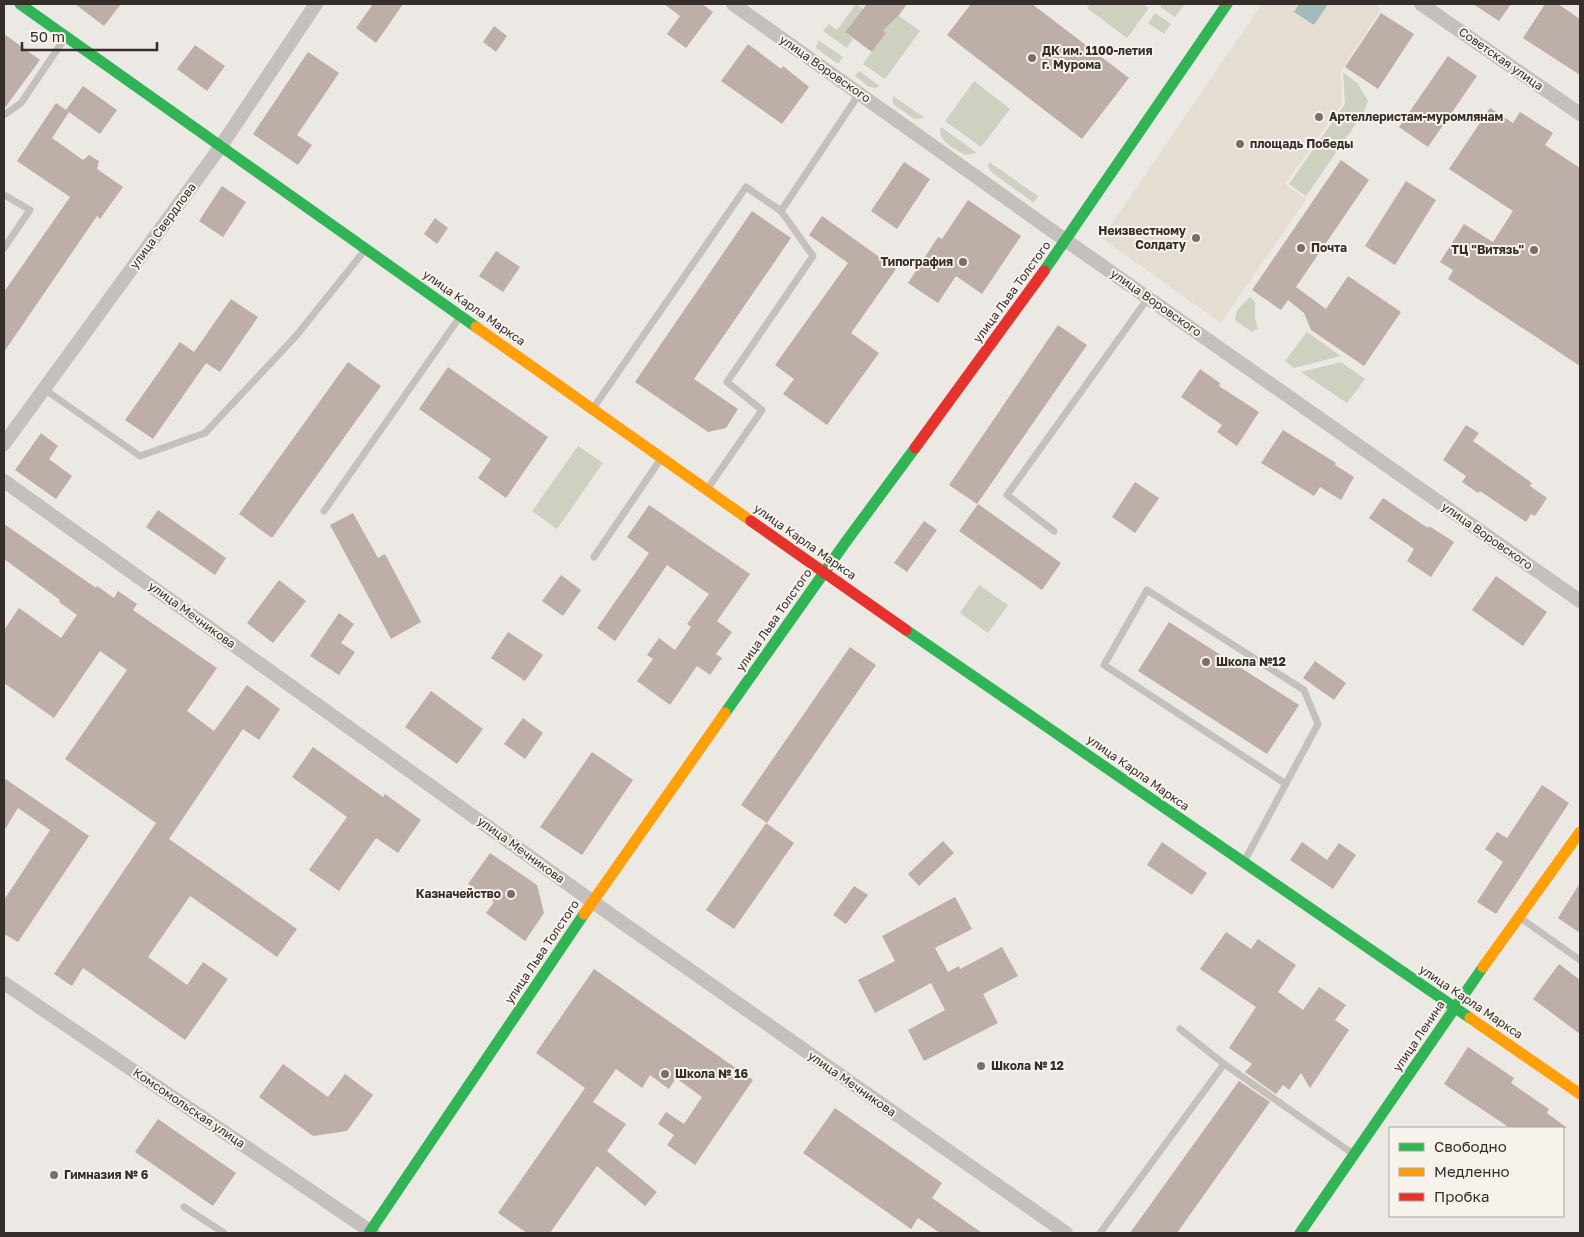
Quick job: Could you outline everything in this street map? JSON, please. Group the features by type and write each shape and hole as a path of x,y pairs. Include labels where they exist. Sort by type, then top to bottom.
{"street":[{"name":"улица Карла Маркса","path":"20,4 39,13 67,36 221,146 824,573 1580,1094"},
{"name":"улица Свердлова","path":"4,444 221,146 316,4"},
{"name":"улица Воровского","path":"733,4 1580,601"},
{"name":"улица Льва Толстого","path":"371,1232 593,901 824,573 1066,240 1227,4"},
{"name":"Советская улица","path":"1422,4 1580,114"},
{"name":"улица Мечникова","path":"4,481 593,901 1066,1233"},
{"name":"улица Ленина","path":"1300,1233 1518,917 1580,832"},
{"name":"Комсомольская улица","path":"4,983 371,1232"}],"lane":[{"path":"4,115 21,103 67,36"},
{"path":"781,211 859,94"},
{"path":"593,409 746,187 781,211 813,256 727,382 762,410 707,490"},
{"path":"4,248 30,210 6,196"},
{"path":"44,389 140,456 205,433 296,336 366,249"},
{"path":"1054,531 1007,496 1148,298"},
{"path":"324,511 461,316"},
{"path":"594,557 661,457"},
{"path":"1244,863 1318,724 1304,690 1147,590 1104,665 1286,784"},
{"path":"1518,917 1580,960"},
{"path":"1180,1029 1224,1064 1355,1154"},
{"path":"1100,1233 1224,1064"},
{"path":"184,1207 224,1233"}],"green space":[{"path":"856,4 863,9 867,4 882,4 920,31 885,79 863,64 886,33 860,13 845,32 853,39 847,48 823,31 829,24 837,30"},
{"path":"1090,4 1142,4 1149,8 1127,38 1087,8"},
{"path":"1162,4 1185,4 1175,17 1160,7"},
{"path":"1155,13 1171,24 1164,34 1148,23"},
{"path":"818,40 843,57 838,64 816,48"},
{"path":"859,71 880,86 876,88 869,87 855,76"},
{"path":"1343,72 1358,84 1368,101 1364,112 1306,196 1289,184 1345,104"},
{"path":"974,81 1010,109 981,147 945,121"},
{"path":"893,96 925,118 914,119 893,104"},
{"path":"941,127 977,153 965,155 952,147 941,136"},
{"path":"989,162 1038,196 1034,203 991,172 988,166"},
{"path":"1250,297 1255,302 1255,318 1258,329 1252,332 1235,320 1237,310"},
{"path":"1307,332 1341,356 1294,368 1285,361"},
{"path":"1341,362 1365,379 1347,403 1301,372"},
{"path":"578,446 603,463 557,529 532,511"},
{"path":"979,585 1008,605 988,633 960,613"}],"shaded area":[{"name":"площадь Победы","path":"1262,4 1374,4 1381,9 1341,71 1342,104 1285,184 1306,199 1221,323 1102,238"}],"water":[{"path":"1299,4 1328,4 1314,25 1294,12"}],"building":[{"path":"75,4 121,4 104,26"},
{"path":"373,4 403,4 376,43 356,28"},
{"path":"664,4 702,4 713,12 686,48 667,34 680,16"},
{"path":"867,4 907,4 899,15 883,30 886,33 872,52 845,32"},
{"path":"971,4 1032,4 1129,78 1082,139 947,35"},
{"path":"1473,4 1511,4 1499,21"},
{"path":"1545,4 1558,4 1580,19 1580,75 1523,38"},
{"path":"1381,13 1414,34 1378,89 1345,67"},
{"path":"494,26 507,36 496,52 483,42"},
{"path":"4,34 40,60 4,109"},
{"path":"748,44 781,69 783,66 809,87 782,124 721,81"},
{"path":"195,45 225,66 207,91 177,69"},
{"path":"308,52 339,73 297,135 312,145 298,165 253,134"},
{"path":"1448,56 1477,76 1428,147 1399,127"},
{"path":"83,86 117,110 100,134 66,110"},
{"path":"56,103 69,112 52,138 83,160 89,155 99,161 97,169 123,187 100,219 97,216 4,352 4,292 70,197 17,161"},
{"name":"ТЦ \"Витязь\"","path":"1490,108 1513,123 1520,112 1553,133 1545,145 1580,168 1580,366 1448,279 1453,270 1440,262 1464,224 1493,242 1513,211 1449,169"},
{"path":"1341,160 1369,180 1296,287 1326,309 1348,276 1401,312 1364,366 1311,330 1304,313 1288,300 1281,310 1252,290"},
{"path":"904,162 930,179 897,229 871,211"},
{"path":"1406,181 1436,200 1395,265 1365,246"},
{"path":"222,186 246,202 223,237 199,221"},
{"name":"Типография","path":"968,200 1021,236 982,294 956,276 938,303 908,283 938,237 942,239"},
{"path":"752,211 791,238 694,379 738,409 726,428 708,432 635,382"},
{"path":"822,216 896,269 851,333 879,353 827,425 783,394 794,379 775,365 848,263 809,235"},
{"path":"435,218 448,228 437,244 424,234"},
{"path":"496,251 520,267 503,292 479,276"},
{"path":"231,299 258,317 220,372 206,363 153,439 125,420 180,342 194,352"},
{"path":"1058,325 1087,345 977,504 949,485"},
{"path":"348,362 381,386 272,538 239,514"},
{"path":"448,367 548,437 506,498 478,478 491,459 419,409"},
{"path":"1200,369 1220,383 1219,386 1259,412 1237,446 1217,432 1222,425 1181,397"},
{"path":"1466,425 1479,433 1473,441 1532,483 1530,486 1547,498 1535,516 1531,514 1526,522 1480,491 1478,493 1462,482 1466,476 1443,460"},
{"path":"1283,430 1336,463 1335,465 1354,477 1341,500 1320,487 1314,496 1261,463"},
{"path":"41,433 58,446 49,459 72,476 56,499 15,470"},
{"path":"1135,482 1159,498 1135,533 1112,517"},
{"path":"1383,498 1428,528 1429,526 1454,542 1431,577 1407,561 1414,549 1369,518"},
{"path":"978,504 1061,563 1042,590 959,531"},
{"path":"649,505 750,574 717,621 732,632 716,654 722,658 710,675 697,666 670,705 637,681 653,659 647,655 659,638 675,650 691,627 687,624 709,594 667,565 615,641 597,628 649,553 627,537"},
{"path":"158,510 226,558 215,575 146,527"},
{"path":"353,513 378,558 385,554 421,622 391,639 330,525"},
{"path":"924,521 937,530 907,572 894,563"},
{"path":"4,524 96,588 97,586 114,598 118,591 137,604 133,610 217,668 187,711 214,731 247,685 280,709 259,740 243,729 169,839 297,929 277,957 190,896 148,957 187,985 203,962 228,979 185,1040 83,968 72,986 54,974 156,823 65,759 127,670 100,651 54,718 4,683 4,630 19,608 61,638 77,615 59,602 60,600 4,559"},
{"path":"561,575 581,590 563,616 542,601"},
{"path":"1496,576 1547,612 1523,646 1472,610"},
{"path":"279,580 306,601 273,643 247,623"},
{"path":"339,613 354,624 341,643 355,652 339,675 310,656"},
{"path":"1169,622 1299,705 1267,754 1138,671"},
{"path":"508,632 543,655 525,681 491,658"},
{"path":"850,647 876,665 767,823 741,805"},
{"path":"1315,661 1346,683 1334,700 1303,678"},
{"path":"431,691 483,729 457,764 405,727"},
{"path":"523,718 543,733 525,759 504,744"},
{"path":"313,747 383,797 385,794 421,820 398,853 376,838 339,891 309,870 347,817 292,777"},
{"path":"592,752 633,780 582,855 540,827"},
{"path":"4,778 89,836 18,942 4,934 4,900 50,830 18,808 4,831"},
{"path":"1542,785 1569,803 1496,914 1477,902 1503,862 1485,849 1497,832 1507,838"},
{"path":"766,823 794,843 734,929 706,910"},
{"path":"943,841 954,853 919,886 908,874"},
{"path":"1162,842 1207,873 1192,895 1147,865"},
{"path":"1302,842 1327,860 1339,843 1356,855 1333,889 1290,860"},
{"name":"Казначейство","path":"490,853 537,885 544,913 525,941 486,913 494,902 468,884"},
{"path":"1580,883 1580,933 1558,918"},
{"path":"854,886 868,895 846,924 833,915"},
{"path":"955,897 972,929 935,948 948,972 959,966 960,969 1002,947 1018,976 983,994 998,1023 924,1061 908,1030 945,1010 931,983 875,1013 858,980 895,961 882,936"},
{"path":"1226,932 1251,949 1258,939 1296,965 1278,992 1303,1010 1319,987 1346,1005 1335,1020 1349,1030 1310,1088 1301,1073 1289,1090 1283,1085 1276,1094 1245,1072 1252,1064 1229,1048 1256,1007 1200,969"},
{"path":"1559,964 1580,980 1580,1034 1533,999"},
{"path":"594,969 753,1080 695,1165 667,1145 674,1135 658,1124 666,1112 684,1124 702,1097 676,1078 669,1089 650,1075 642,1088 616,1069 593,1102 626,1124 607,1151 657,1192 645,1206 597,1166 550,1233 527,1233 498,1213 585,1088 536,1053"},
{"path":"1468,1047 1514,1078 1511,1083 1549,1109 1547,1113 1567,1128 1508,1127 1444,1084"},
{"path":"283,1064 328,1097 345,1074 373,1095 347,1131 313,1136 259,1097"},
{"path":"1239,1081 1270,1102 1177,1233 1130,1233"},
{"path":"835,1108 942,1183 932,1198 982,1233 940,1233 918,1218 911,1229 803,1153"},
{"path":"158,1119 236,1173 213,1206 135,1152"}],"traffic: fast":[{"path":"20,4 476,327"},
{"path":"1044,271 1227,4"},
{"path":"725,713 845,543 915,448"},
{"path":"906,630 1470,1018"},
{"path":"369,1233 584,914"},
{"path":"1300,1233 1483,967"}],"traffic: slow":[{"path":"476,327 751,521"},
{"path":"584,914 725,713"},
{"path":"1483,967 1580,832"},
{"path":"1470,1018 1580,1094"}],"traffic: jam":[{"path":"915,448 1044,271"},
{"path":"751,521 906,630"}],"place":[{"name":"ДК им. 1100-летия г. Мурома","path":"1032,58"},
{"name":"Артеллеристам-муромлянам","path":"1319,117"},
{"name":"площадь Победы","path":"1240,144"},
{"name":"Неизвестному Солдату","path":"1196,238"},
{"name":"Почта","path":"1301,248"},
{"name":"ТЦ \"Витязь\"","path":"1534,250"},
{"name":"Типография","path":"963,262"},
{"name":"Школа №12","path":"1206,662"},
{"name":"Казначейство","path":"511,894"},
{"name":"Школа № 12","path":"981,1066"},
{"name":"Школа № 16","path":"665,1074"},
{"name":"Гимназия № 6","path":"54,1175"}]}
